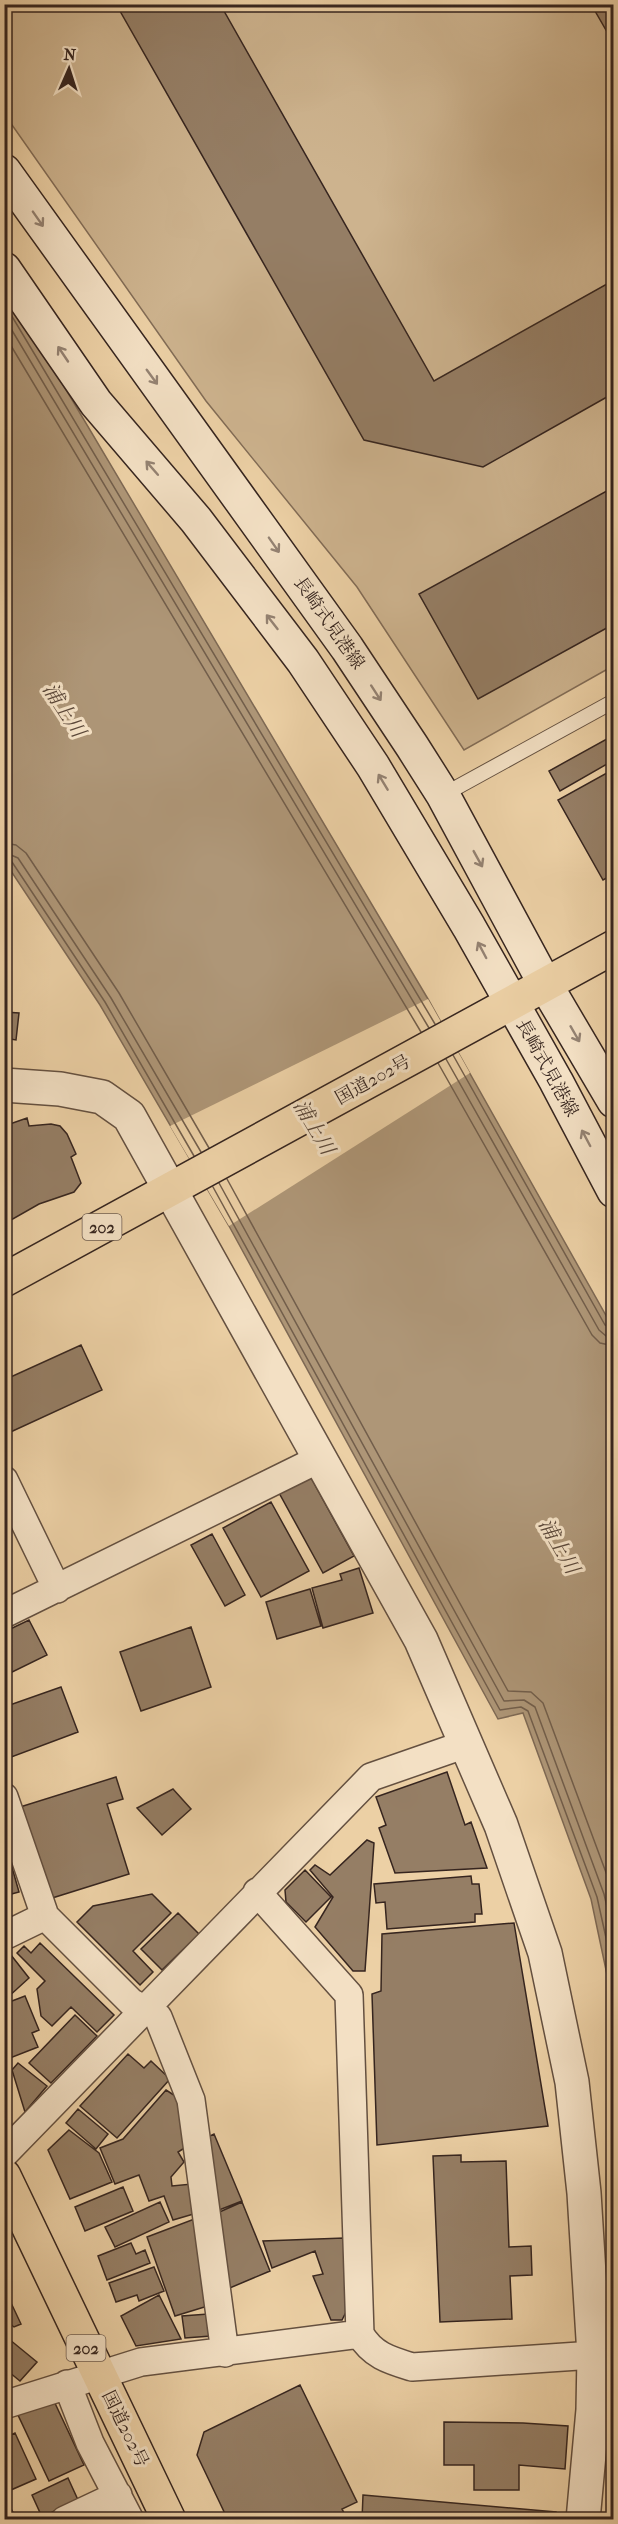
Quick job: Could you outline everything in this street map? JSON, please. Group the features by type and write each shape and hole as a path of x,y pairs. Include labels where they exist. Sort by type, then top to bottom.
{"highway":[{"name":"国道202号","path":"4,1280 450,1038 510,1001 614,947"},
{"name":"国道202号","path":"4,2176 169,2520"}],"main road":[{"name":"長崎式見港線","path":"4,171 347,648 443,795 545,984 614,1101"},
{"name":"長崎式見港線","path":"4,268 96,403 196,520 303,661 373,766 469,927 556,1081 614,1191"},
{"path":"4,1085 60,1089 102,1097 129,1116 421,1640 501,1825 545,1953 572,2082 585,2193 594,2355 593,2410 583,2520"}],"street":[{"path":"4,1614 321,1458"},
{"path":"4,1480 57,1589"},
{"path":"4,2154 371,1777 466,1744"},
{"path":"4,1797 45,1916 131,2002 158,2017 191,2100 225,2353"},
{"path":"257,1892 349,1995 360,2334 368,2348 386,2358 412,2367 594,2355"},
{"path":"4,1936 45,1916"},
{"path":"6,2402 141,2362 360,2334"},
{"path":"67,2384 90,2443 130,2520"},
{"path":"65,2520 118,2495"}],"lane":[{"path":"443,795 614,700"}],"shaded area":[{"path":"4,5 613,5 613,666 464,750 357,587 206,401 5,115"}],"water":[{"name":"浦上川","path":"4,292 49,361 428,999 613,1328 613,2003 591,1899 523,1713 498,1719 229,1226 100,1005 5,862"}],"pier":[{"path":"428,999 470,1073 229,1226 170,1126"}],"building":[{"path":"116,4 220,4 434,381 614,280 614,393 483,467 364,440"},
{"path":"591,4 614,4 614,44"},
{"path":"614,487 614,624 478,699 419,594"},
{"path":"614,735 614,760 560,791 549,771"},
{"path":"614,769 614,874 603,880 558,800"},
{"path":"4,1012 19,1013 16,1040 4,1038"},
{"path":"27,1118 29,1126 51,1124 60,1126 67,1134 76,1154 71,1157 81,1183 74,1192 39,1204 4,1224 4,1126"},
{"path":"81,1345 102,1390 4,1435 4,1380"},
{"path":"309,1474 354,1556 323,1573 278,1491"},
{"path":"271,1502 309,1571 261,1597 223,1528"},
{"path":"212,1534 245,1595 225,1606 191,1545"},
{"path":"359,1568 373,1613 323,1628 312,1588 342,1580 340,1574"},
{"path":"310,1589 321,1626 277,1639 266,1602"},
{"path":"29,1620 47,1655 4,1676 4,1632"},
{"path":"191,1627 211,1687 141,1711 120,1652"},
{"path":"61,1687 78,1732 6,1759 4,1707"},
{"path":"447,1772 465,1825 471,1822 487,1868 395,1873 379,1828 386,1825 376,1797"},
{"path":"116,1777 123,1799 107,1804 129,1874 49,1899 20,1807"},
{"path":"173,1789 191,1809 162,1835 137,1808"},
{"path":"4,1839 19,1892 4,1896"},
{"path":"367,1840 374,1843 365,1971 353,1971 315,1927 333,1897 310,1870 315,1865 330,1875"},
{"path":"305,1870 331,1897 306,1922 286,1902 285,1890"},
{"path":"471,1876 472,1884 479,1884 482,1914 475,1914 475,1922 387,1929 385,1902 376,1903 374,1884"},
{"path":"152,1894 171,1913 133,1951 153,1972 140,1985 77,1922 93,1906"},
{"path":"178,1913 199,1934 162,1970 141,1949"},
{"path":"514,1923 548,2126 377,2145 372,1994 381,1991 382,1934"},
{"path":"40,1943 114,2015 97,2032 71,2007 52,2026 41,2016 37,1989 45,1981 17,1953 24,1946 31,1953"},
{"path":"11,1955 29,1978 7,1998 4,1995 4,1958"},
{"path":"25,1996 39,2030 32,2033 38,2047 5,2060 4,2004"},
{"path":"75,2015 97,2036 51,2083 29,2063"},
{"path":"128,2054 144,2068 151,2061 170,2079 117,2138 80,2106"},
{"path":"18,2063 47,2086 25,2112 12,2070"},
{"path":"166,2090 180,2099 186,2147 178,2152 184,2162 171,2177 172,2186 192,2184 197,2213 173,2220 164,2196 149,2201 139,2175 115,2184 100,2148 123,2139"},
{"path":"78,2109 108,2134 96,2149 66,2123"},
{"path":"69,2130 99,2153 112,2182 70,2199 48,2150"},
{"path":"214,2134 242,2201 214,2212 206,2138"},
{"path":"461,2155 461,2162 506,2161 509,2247 531,2246 532,2275 510,2276 512,2319 440,2322 433,2156"},
{"path":"123,2187 133,2211 85,2231 75,2207"},
{"path":"160,2202 169,2222 115,2247 105,2227"},
{"path":"242,2202 270,2271 225,2290 215,2214"},
{"path":"197,2218 211,2305 175,2316 147,2237"},
{"path":"344,2238 347,2310 342,2320 331,2320 313,2276 323,2274 315,2251 272,2268 263,2241"},
{"path":"131,2243 136,2254 145,2250 150,2263 107,2280 98,2256"},
{"path":"154,2267 164,2291 139,2301 137,2295 116,2302 109,2283"},
{"path":"4,2288 21,2324 14,2327 4,2319"},
{"path":"159,2295 181,2339 136,2346 121,2316"},
{"path":"208,2314 211,2336 185,2338 182,2316"},
{"path":"4,2335 37,2362 20,2381 4,2368"},
{"path":"300,2385 357,2502 342,2509 348,2520 228,2520 197,2455 204,2432"},
{"path":"53,2399 84,2465 49,2481 18,2415"},
{"path":"444,2422 568,2426 565,2469 519,2465 519,2490 474,2490 474,2465 444,2465"},
{"path":"15,2433 36,2479 4,2493 4,2438"},
{"path":"68,2478 78,2500 42,2517 32,2495"},
{"path":"363,2495 556,2512 556,2520 362,2520"},
{"path":"7,2501 17,2520 4,2520 4,2503"}]}
